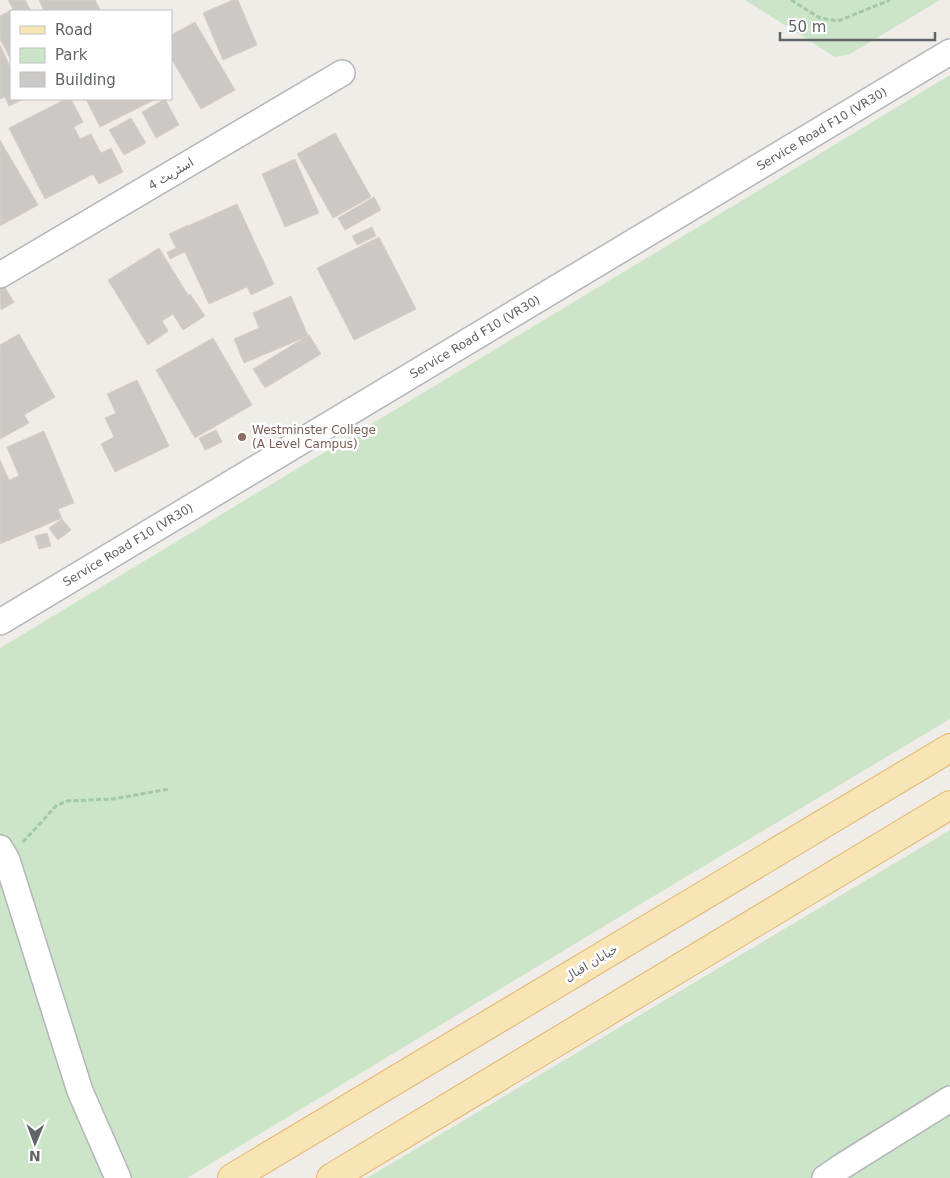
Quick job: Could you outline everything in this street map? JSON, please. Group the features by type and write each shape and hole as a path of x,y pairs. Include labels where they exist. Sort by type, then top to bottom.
{"main road":[{"name":"خیابان اقبال","path":"232,1178 950,748"},
{"path":"331,1178 950,805"}],"street":[{"name":"Service Road F10 (VR30)","path":"0,622 950,52"},
{"name":"اسٹریٹ 4","path":"0,275 342,73"},
{"path":"4,854 80,1091 118,1178"},
{"path":"825,1178 950,1098"}],"path":[{"path":"791,0 820,18 838,21 890,0"},
{"path":"4,854 56,806 67,801 113,799 170,789"}],"green space":[{"path":"745,0 940,0 850,54 835,57"},
{"path":"950,75 950,719 187,1178 0,1178 0,648"},
{"path":"950,830 950,1178 367,1178 925,845"}],"building":[{"path":"8,0 25,0 30,10 11,10 13,9"},
{"path":"39,0 95,0 100,10 44,10"},
{"path":"233,0 238,0 257,45 223,60 203,13"},
{"path":"10,11 10,58 0,39 0,16"},
{"path":"195,22 235,90 201,109 172,60 172,34"},
{"path":"0,45 10,67 10,100 22,100 9,106 5,97 0,99"},
{"path":"64,100 72,100 83,122 74,127 80,139 91,134 101,153 111,148 123,172 99,184 93,174 45,199 9,128"},
{"path":"86,100 154,100 100,127"},
{"path":"166,100 179,125 156,138 142,112"},
{"path":"131,118 146,143 124,155 109,130"},
{"path":"335,133 371,197 333,218 297,154"},
{"path":"0,140 38,205 0,226"},
{"path":"295,159 319,213 285,227 262,174"},
{"path":"374,197 381,210 345,230 338,218"},
{"path":"237,204 274,284 251,295 247,287 209,304 185,252 170,259 167,252 176,248 169,234"},
{"path":"372,227 376,236 357,245 352,236"},
{"path":"379,237 416,309 354,340 317,268"},
{"path":"159,248 188,295 190,294 205,316 183,330 173,314 162,321 168,331 148,345 108,280"},
{"path":"4,286 14,302 1,310 0,289"},
{"path":"291,296 308,336 244,363 234,339 259,328 253,313"},
{"path":"19,334 55,397 24,415 29,423 0,439 0,345"},
{"path":"309,335 321,354 265,388 253,369"},
{"path":"213,338 252,405 195,438 156,370"},
{"path":"137,380 169,446 115,472 101,444 114,437 105,418 116,413 107,394"},
{"path":"216,430 222,442 205,450 199,438"},
{"path":"44,431 74,503 58,509 62,518 0,544 0,460 9,480 19,476 7,447"},
{"path":"62,519 71,530 58,540 49,528"},
{"path":"47,533 51,546 39,549 35,536"}],"place":[{"name":"Westminster College (A Level Campus)","path":"242,437"}]}
